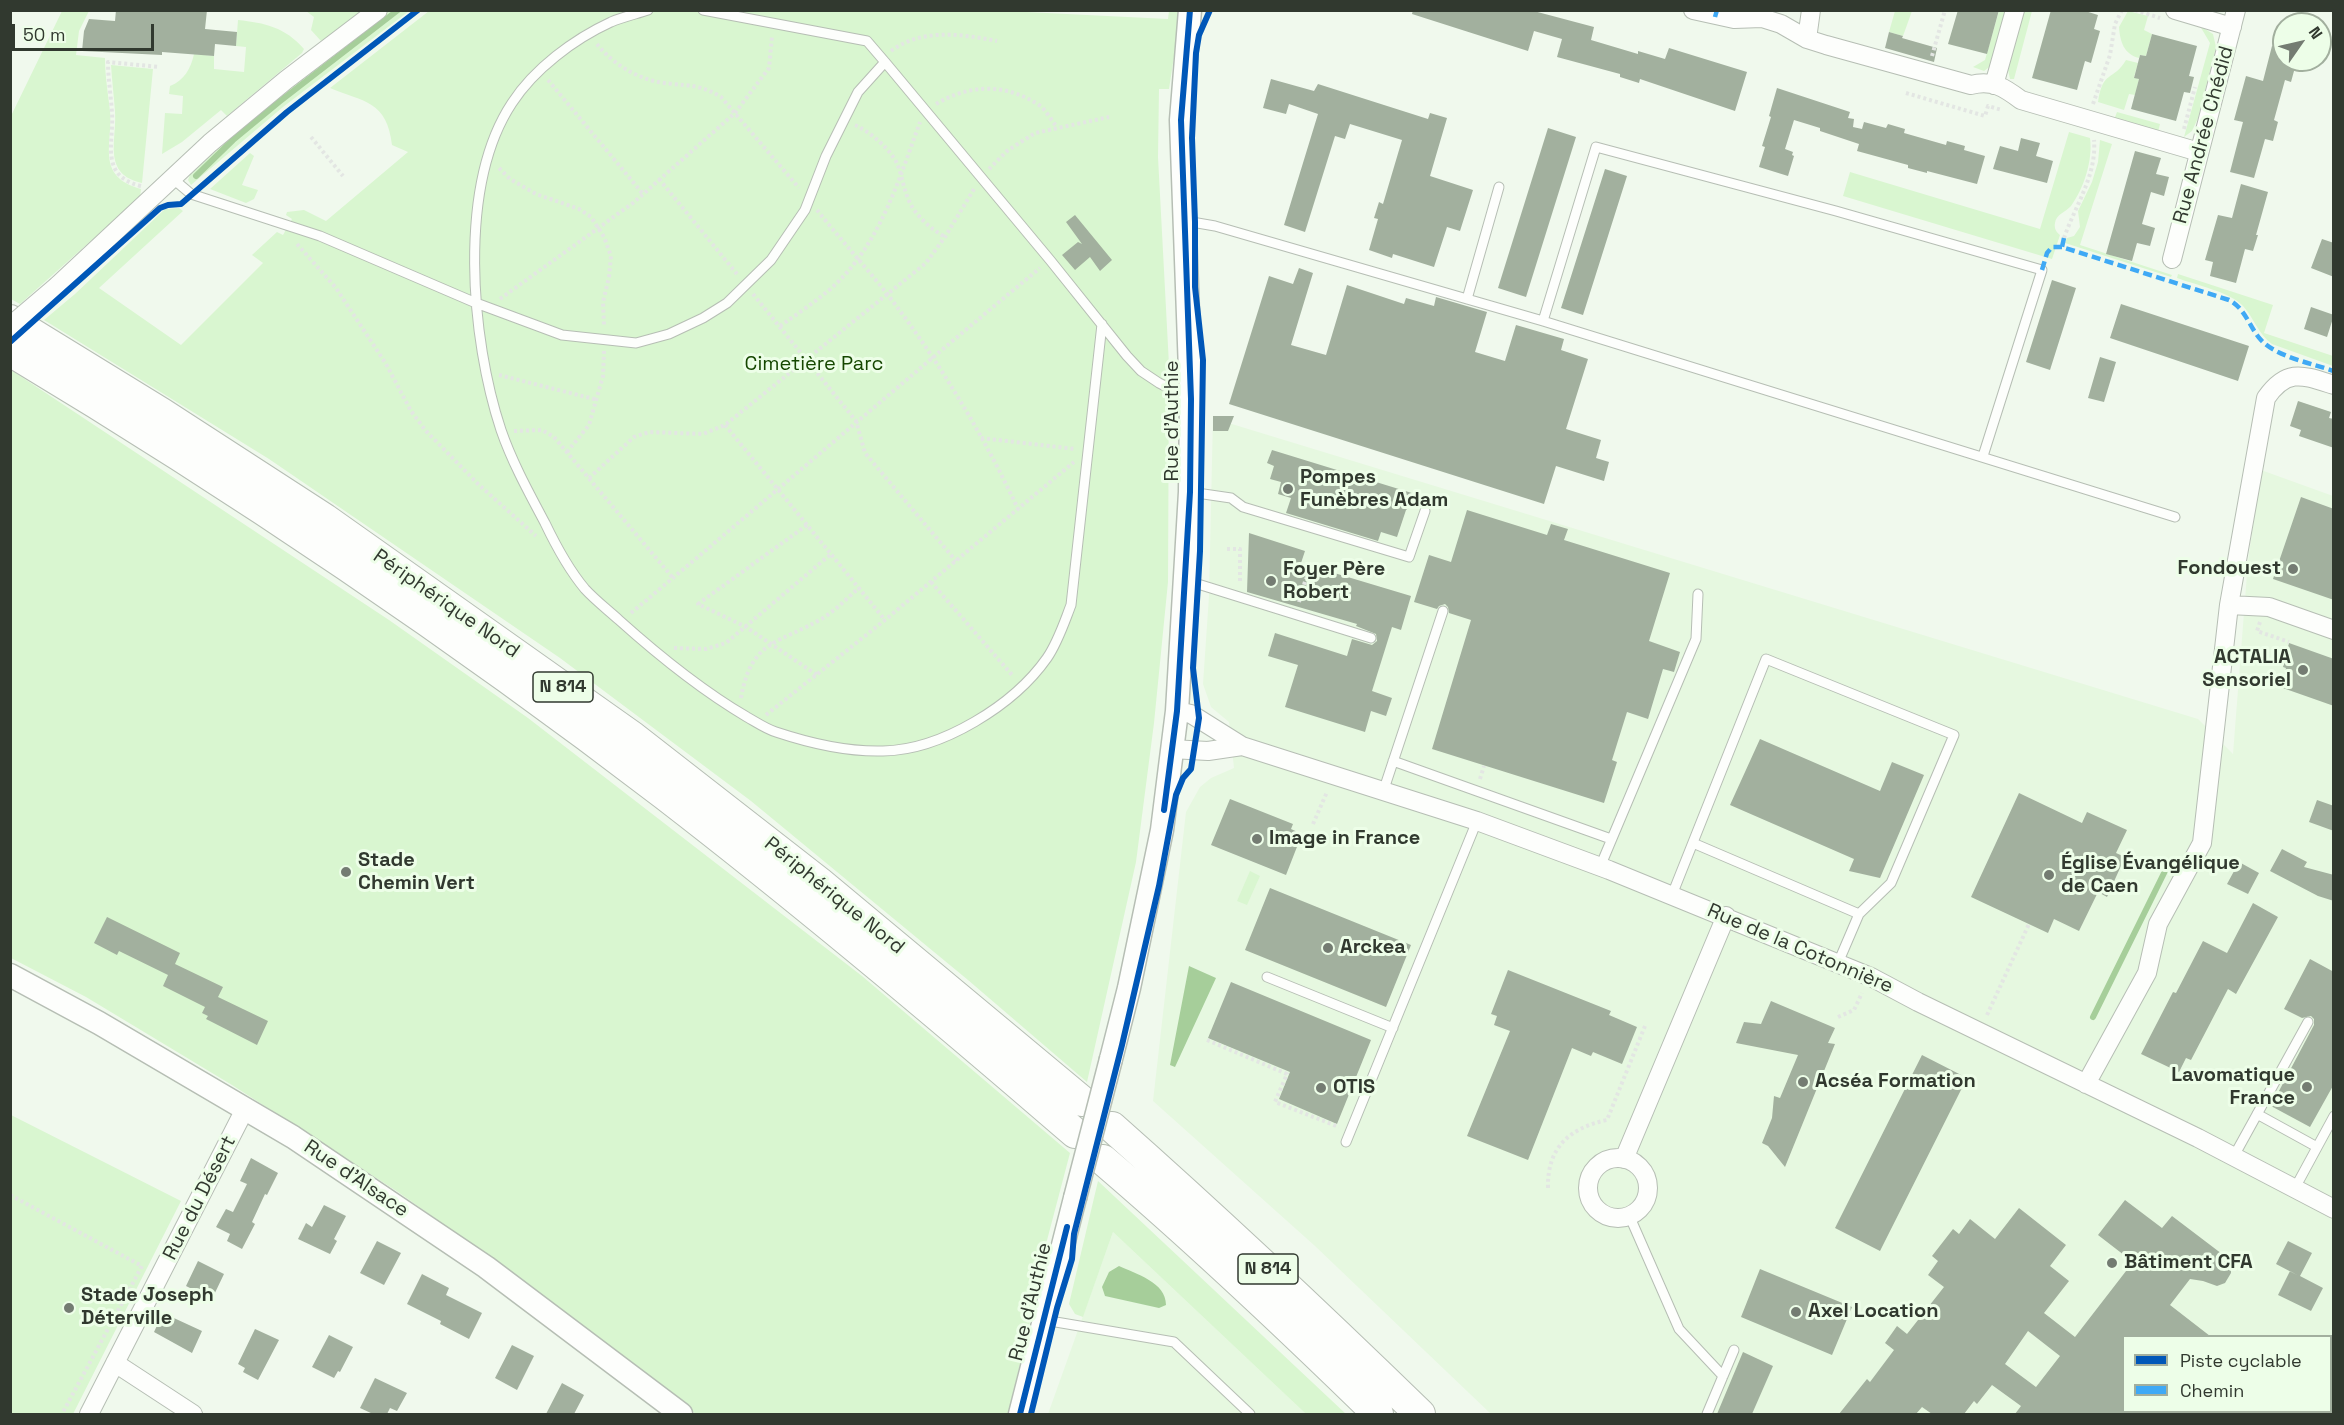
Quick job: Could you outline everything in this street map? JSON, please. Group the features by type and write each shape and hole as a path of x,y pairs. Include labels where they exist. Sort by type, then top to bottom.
{"highway":[{"name":"Périphérique Nord","path":"10,320 163,414 325,519 633,737 819,882 1083,1101"},
{"name":"Périphérique Nord","path":"10,351 169,450 298,535 551,710 664,794 786,890 1075,1133"},
{"name":"N 814","path":"1112,1127 1333,1330 1420,1414"},
{"name":"N 814","path":"1103,1160 1203,1248 1378,1414"}],"street":[{"path":"10,326 57,286 172,178 263,99 378,10"},
{"name":"Rue d'Authie","path":"1020,1414 1129,988 1162,830 1177,711 1190,492 1191,399 1181,120 1190,10"},
{"path":"1693,10 1734,20 1762,18 1781,24 1806,39 1971,85 1983,82 2005,87 2021,100 2199,152"},
{"path":"1806,39 1811,10"},
{"path":"1994,84 2015,10"},
{"path":"2175,10 2234,19"},
{"name":"Rue Andrée Chédid","path":"2172,260 2234,19"},
{"path":"2086,1084 2147,973 2158,924 2202,843 2229,605 2265,398 2281,381 2291,376 2304,375 2334,385"},
{"path":"2229,605 2269,607 2334,630"},
{"name":"Rue de la Cotonnière","path":"1177,711 1191,714 1242,746 1477,822 1600,867 1726,916 1871,977 2234,1156 2334,1209"},
{"name":"Rue de la Cotonnière","path":"1171,748 1208,751 1242,746"},
{"path":"1624,1159 1726,916"},
{"name":"Rue d'Alsace","path":"10,975 66,1004 293,1137 486,1267 681,1414"},
{"name":"Rue du Désert","path":"89,1414 245,1109"},
{"path":"1624,1159 1634,1162 1646,1178 1646,1198 1641,1206 1629,1215 1614,1218 1605,1215 1597,1209 1588,1192 1591,1173 1605,1160 1624,1159"},
{"path":"115,1363 193,1414"}],"lane":[{"path":"648,10 613,21 589,34 540,71 512,102 488,157 479,189 476,234 476,303 482,359 501,431 526,489 569,566 586,590 652,648 720,701 773,731 834,747 885,751 942,738 981,719 1022,686 1048,657 1071,605 1102,324"},
{"path":"704,10 867,41 1141,371 1191,399"},
{"path":"172,178 191,195 320,236 487,308 562,335 636,343 669,334 703,318 727,303 771,260 805,210 826,156 858,92 883,60"},
{"path":"1543,321 1596,147 1836,211 2042,270 1983,456"},
{"path":"1467,299 1499,187"},
{"path":"1183,221 1215,226 1543,321 2175,517"},
{"path":"1190,492 1231,498 1243,507 1410,557 1425,511"},
{"path":"1185,580 1371,638"},
{"path":"1600,867 1696,639 1698,594"},
{"path":"1383,792 1443,611"},
{"path":"1672,895 1766,659 1954,735 1892,883 1859,914 1838,963"},
{"path":"1394,761 1611,839"},
{"path":"1346,1142 1477,822"},
{"path":"1693,843 1859,914"},
{"path":"1267,977 1393,1028"},
{"path":"2234,1156 2308,1022"},
{"path":"2257,1114 2317,1147"},
{"path":"2295,1188 2334,1116"},
{"path":"1629,1215 1679,1329 1723,1376"},
{"path":"1043,1320 1174,1342 1250,1414"},
{"path":"1707,1414 1734,1350"}],"path":[{"path":"1930,64 1945,10"},
{"path":"487,308 643,194 735,112 769,68 774,23"},
{"path":"589,34 603,52 633,73 649,80 706,88 721,97 735,112 887,294 932,358 981,438 1018,509"},
{"path":"883,60 908,41 923,37 962,34 997,41"},
{"path":"142,186 119,175 112,160 110,145 112,112 108,62 160,67"},
{"path":"540,71 643,194"},
{"path":"2184,129 2196,85"},
{"path":"780,326 830,290 857,259 882,220 925,111 945,98 982,87 1010,93 1040,106 1057,127"},
{"path":"2093,103 2104,106"},
{"path":"589,478 634,437 649,432 703,434 725,425 926,263 945,237 981,177 1007,151 1035,133 1109,117"},
{"path":"844,119 864,129 883,146 894,159 901,173 907,197 919,218 945,237"},
{"path":"310,137 343,176"},
{"path":"488,157 510,179 536,194 579,209 591,217 604,237 611,256 603,302 603,376 598,400 589,425 567,452"},
{"path":"659,179 856,421 865,453 956,561"},
{"path":"292,228 291,237 336,288 386,364 411,411 426,431 478,484 569,566"},
{"path":"621,621 1050,260"},
{"path":"485,372 598,400"},
{"path":"725,425 885,620"},
{"path":"501,431 542,430 554,437 673,578"},
{"path":"981,438 1088,450"},
{"path":"757,722 885,620 1088,450"},
{"path":"807,525 698,604 746,627 817,675"},
{"path":"1227,549 1240,549 1239,594"},
{"path":"652,648 706,649 726,643 831,554"},
{"path":"1296,611 1306,578"},
{"path":"931,582 1022,686"},
{"path":"738,711 744,679 755,657 771,643 798,632 825,617 859,588"},
{"path":"2257,631 2289,642"},
{"path":"1313,824 1327,791"},
{"path":"1987,1015 2029,924"},
{"path":"1838,1017 1854,1010 1860,996"},
{"path":"1548,1188 1548,1173 1555,1151 1570,1134 1589,1124 1607,1120 1645,1026"},
{"path":"10,1196 142,1266 62,1414"}],"shaded area":[{"path":"1213,416 1222,421 2198,719 2233,754 2248,561 2261,470 2333,496 2333,1414 1491,1414 1315,1246 1153,1101 1186,812 1200,787 1211,778 1234,768 1229,722 1211,707 1203,684 1209,596"},
{"path":"1189,966 1216,978 1175,1067 1170,1065"},
{"path":"1113,1232 1306,1414 1048,1414"},
{"path":"1119,1266 1156,1285 1165,1297 1166,1305 1159,1308 1105,1296 1102,1287 1109,1272"}],"green space":[{"name":"Cimetière Parc","path":"986,10 1168,19 1169,11 1181,11 1169,89 1159,89 1158,157 1169,365 1168,582 1154,723 1136,862 1087,1082 968,980 751,801 560,658 269,459 44,320 165,209 179,208 183,211 99,288 181,345 263,263 252,255 277,232 283,235 292,219 286,215 287,212 304,210 326,221 408,152 392,145 385,120 372,105 330,88 429,11"},
{"path":"62,11 89,11 79,31 76,55 105,58 110,111 109,158 117,176 141,189 140,197 20,304 11,299 10,118"},
{"path":"306,11 364,11 321,41 311,30 314,17"},
{"path":"389,11 409,11 283,107 191,185 188,180 191,172 254,115"},
{"path":"1895,11 1912,11 1903,36 1889,32"},
{"path":"1999,11 2006,11 1992,65 1984,71 1973,67 1985,60"},
{"path":"2024,11 2032,11 2014,79 2010,79 2008,70"},
{"path":"2128,11 2148,16 2144,30 2152,34 2146,56 2140,55 2139,58 2130,54 2120,38 2119,27"},
{"path":"238,20 274,27 304,49 227,116 221,110 182,142 162,154 165,113 182,114 183,96 169,94 170,86 186,73 194,54 214,56 214,69 244,72 246,47 236,46"},
{"path":"2200,26 2213,34 2216,47 2198,118 2192,131 2184,137 2210,43"},
{"path":"2126,60 2138,63 2134,77 2139,79 2135,95 2129,94 2124,110 2098,102 2106,80"},
{"path":"111,65 153,69 142,183 129,179 116,164"},
{"path":"2117,112 2160,124 2158,132 2114,120"},
{"path":"2069,132 2090,138 2090,155 2084,182 2076,199 2056,220 2055,228 2060,235 2052,259 1843,196 1850,172 2040,229"},
{"path":"2100,140 2112,144 2080,245 2172,275 2171,277 2065,243 2067,238 2074,236 2080,227 2078,211 2092,182 2098,162"},
{"path":"250,153 254,156 242,185 258,190 254,199 246,203 210,189"},
{"path":"2178,274 2273,305 2264,333 2333,356 2333,366 2272,344 2263,336 2247,311 2237,301 2177,278"},
{"name":"Stade Chemin Vert","path":"11,370 389,620 528,718 862,976 1070,1153 1026,1320 1030,1322 1008,1414 696,1414 547,1298 398,1192 232,1085 86,997 11,958"},
{"path":"1250,871 1260,876 1247,905 1237,901"},
{"name":"Stade Joseph Déterville","path":"11,1115 181,1201 73,1414 11,1414"},
{"path":"1098,1181 1346,1414 1306,1414 1113,1232 1083,1317 1075,1314 1069,1304"}],"building":[{"path":"116,10 207,10 205,29 237,32 236,46 215,44 214,56 162,52 162,55 82,51 84,31 89,19 115,21"},
{"path":"1413,10 1530,10 1594,27 1591,40 1638,54 1638,51 1665,59 1669,48 1747,72 1735,111 1640,79 1639,83 1620,77 1620,74 1557,57 1562,39 1534,31 1528,51 1412,14"},
{"path":"1958,10 1999,10 1987,54 1948,44"},
{"path":"2051,10 2082,10 2098,15 2094,29 2100,31 2091,63 2085,61 2077,90 2032,78"},
{"path":"1889,32 1937,48 1934,62 1885,48"},
{"path":"2152,34 2197,46 2189,76 2194,77 2190,93 2184,92 2176,121 2131,109 2139,79 2134,78 2140,55 2146,56"},
{"path":"2272,46 2272,72 2294,72 2291,82 2285,80 2274,120 2278,122 2273,141 2265,139 2254,178 2230,172 2243,122 2234,120 2246,76 2263,81"},
{"path":"1271,79 1314,91 1318,84 1428,119 1430,113 1447,118 1430,176 1473,190 1460,231 1447,227 1434,267 1393,254 1392,258 1369,250 1378,219 1374,218 1379,202 1383,204 1402,140 1350,124 1345,139 1335,136 1305,232 1284,225 1318,114 1289,104 1286,114 1263,108"},
{"path":"1777,88 1850,112 1848,118 1854,119 1853,127 1862,129 1864,122 1886,128 1888,124 1905,129 1904,133 1946,145 1947,141 1965,146 1964,150 1985,156 1977,184 1908,168 1908,165 1857,151 1859,144 1794,120 1785,149 1793,152 1794,156 1788,176 1759,167"},
{"path":"1548,128 1576,137 1526,297 1498,288"},
{"path":"2021,138 2040,143 2036,156 2053,161 2047,183 1993,169 2000,146 2018,151"},
{"path":"2135,151 2161,158 2156,174 2169,177 2164,196 2151,192 2142,224 2155,228 2150,246 2137,243 2132,261 2106,254"},
{"path":"1605,169 1627,176 1583,315 1561,308"},
{"path":"2241,184 2268,192 2253,251 2245,249 2236,283 2210,276 2213,262 2205,260 2218,215 2232,218"},
{"path":"1075,215 1112,260 1100,271 1090,257 1075,270 1062,255 1078,242 1082,244 1066,222"},
{"path":"2322,239 2334,243 2334,277 2311,268"},
{"path":"1299,268 1313,273 1291,345 1326,355 1347,285 1404,304 1406,298 1434,306 1436,297 1487,312 1475,352 1505,361 1516,325 1564,339 1561,350 1588,359 1566,429 1601,440 1596,458 1609,462 1604,481 1556,466 1544,504 1229,404 1269,276 1293,284"},
{"path":"2052,280 2076,288 2050,370 2026,362"},
{"path":"2121,304 2249,346 2238,381 2110,338"},
{"path":"2311,307 2334,315 2327,337 2304,329"},
{"path":"2100,357 2116,362 2104,402 2088,398"},
{"path":"2298,401 2331,412 2329,418 2334,419 2334,448 2299,436 2301,430 2290,426"},
{"path":"1213,416 1234,416 1228,431 1213,431"},
{"path":"1272,450 1415,494 1411,506 1406,510 1397,537 1381,532 1378,541 1286,513 1291,498 1278,494 1281,482 1270,479 1274,466 1267,463"},
{"path":"2301,497 2334,509 2334,600 2273,579"},
{"path":"1467,510 1547,535 1551,524 1568,529 1564,540 1670,573 1649,641 1680,652 1674,672 1663,669 1648,719 1627,712 1612,760 1617,762 1604,803 1432,749 1471,620 1449,613 1445,604 1437,609 1414,602 1429,555 1451,562"},
{"path":"1249,533 1305,551 1301,563 1411,596 1401,630 1392,627 1372,691 1392,698 1386,716 1371,711 1365,732 1285,707 1298,665 1268,656 1275,633 1347,656 1352,639 1372,645 1377,641 1376,634 1356,626 1357,624 1247,592"},
{"path":"2289,643 2334,659 2334,706 2280,687 2286,668 2283,667"},
{"path":"1760,739 1880,791 1892,762 1924,775 1880,878 1849,871 1854,859 1730,805"},
{"name":"Église Évangélique de Caen","path":"2019,793 2082,823 2087,812 2127,830 2116,853 2125,857 2107,897 2098,892 2079,931 2054,919 2048,933 1971,897"},
{"name":"Image in France","path":"1230,799 1293,824 1291,829 1302,834 1286,875 1211,845"},
{"path":"2317,800 2334,806 2334,831 2309,822"},
{"path":"2282,849 2307,862 2304,867 2334,875 2334,901 2318,896 2270,871"},
{"path":"2239,862 2259,873 2248,894 2227,884"},
{"name":"Arckea","path":"1270,888 1411,945 1386,1007 1245,950"},
{"path":"2253,903 2278,917 2236,994 2228,989 2191,1060 2186,1058 2179,1072 2141,1054 2203,941 2227,953"},
{"path":"107,917 180,953 175,964 223,987 218,997 268,1021 257,1045 206,1019 208,1016 202,1013 205,1007 163,986 168,975 119,951 117,955 94,943"},
{"path":"2310,959 2334,972 2334,1084 2310,1127 2271,1106 2314,1025 2314,1019 2311,1016 2302,1018 2284,1009"},
{"path":"1508,970 1611,1011 1609,1015 1637,1027 1622,1064 1593,1052 1591,1056 1572,1048 1528,1160 1467,1136 1510,1031 1494,1025 1497,1016 1491,1014"},
{"path":"1231,982 1371,1040 1337,1124 1279,1099 1290,1072 1208,1038"},
{"name":"Acséa Formation","path":"1771,1001 1835,1028 1828,1043 1835,1044 1785,1167 1768,1146 1762,1143 1772,1118 1774,1096 1780,1098 1798,1055 1736,1043 1744,1022 1761,1024"},
{"path":"1922,1055 1967,1078 1880,1251 1835,1228"},
{"path":"251,1158 278,1173 267,1195 265,1194 252,1222 255,1224 242,1249 227,1241 230,1234 216,1227 226,1209 233,1212 247,1184 240,1181"},
{"path":"2125,1200 2162,1228 2172,1216 2226,1257 2231,1265 2231,1273 2225,1283 2217,1286 2190,1279 2170,1305 2209,1335 2122,1335 2122,1413 2124,1414 2015,1414 2021,1406 1992,1385 1977,1404 1974,1401 1964,1414 1932,1414 1922,1407 1916,1414 1839,1414 1867,1379 1870,1382 1894,1350 1885,1343 1897,1326 1907,1334 1944,1287 1928,1275 1938,1261 1932,1256 1953,1229 1959,1234 1970,1219 1995,1239 2019,1208 2066,1245 2050,1266 2069,1281 2044,1313 2075,1337 2133,1262 2098,1235","holes":["2028,1331 2060,1356 2036,1387 2005,1364"]},
{"path":"324,1205 346,1216 334,1239 337,1241 330,1254 298,1239 306,1223 312,1227"},
{"path":"377,1241 401,1253 384,1285 360,1273"},
{"path":"2288,1241 2312,1253 2300,1276 2323,1288 2311,1311 2278,1295 2290,1271 2276,1264"},
{"path":"198,1261 224,1274 212,1299 186,1286"},
{"name":"Axel Location","path":"1760,1269 1852,1307 1832,1355 1741,1317"},
{"path":"422,1274 449,1288 446,1295 482,1313 469,1339 440,1324 441,1321 407,1304"},
{"path":"163,1313 202,1331 192,1353 154,1332"},
{"path":"255,1329 279,1340 258,1380 243,1372 245,1368 238,1364"},
{"path":"329,1335 353,1347 340,1372 338,1371 334,1378 312,1367"},
{"path":"512,1345 534,1356 517,1390 495,1378"},
{"path":"1743,1352 1773,1366 1752,1414 1717,1414"},
{"path":"375,1378 407,1393 397,1411 390,1408 387,1414 373,1414 360,1408"},
{"path":"562,1383 584,1395 574,1414 546,1414"}],"waterway":[{"path":"196,176 233,140 279,102 398,10"},
{"path":"2093,1017 2170,861"}],"marked path":[{"path":"1715,17 1717,10"},
{"path":"2064,238 2062,247 2229,300 2239,308 2267,346 2295,359 2334,371"},
{"path":"2042,270 2047,253 2052,247 2062,247"}],"cycle path":[{"path":"10,342 160,208 181,204 287,112 418,10"},
{"path":"1164,810 1177,711 1190,492 1191,399 1181,120 1190,10"},
{"path":"1031,1414 1057,1308 1072,1259 1074,1234 1159,886 1176,795 1183,778 1191,769 1199,718 1193,668 1200,551 1203,360 1195,287 1192,138 1196,53 1199,35 1210,10"},
{"path":"1020,1414 1067,1227"}],"place":[{"name":"Pompes Funèbres Adam","path":"1288,489"},
{"name":"Fondouest","path":"2293,569"},
{"name":"Foyer Père Robert","path":"1271,581"},
{"name":"ACTALIA Sensoriel","path":"2303,670"},
{"name":"Image in France","path":"1257,839"},
{"name":"Stade Chemin Vert","path":"346,872"},
{"name":"Église Évangélique de Caen","path":"2049,875"},
{"name":"Arckea","path":"1328,948"},
{"name":"Acséa Formation","path":"1803,1082"},
{"name":"Lavomatique France","path":"2307,1087"},
{"name":"OTIS","path":"1321,1088"},
{"name":"Bâtiment CFA","path":"2112,1263"},
{"name":"Stade Joseph Déterville","path":"69,1308"},
{"name":"Axel Location","path":"1796,1312"}]}
